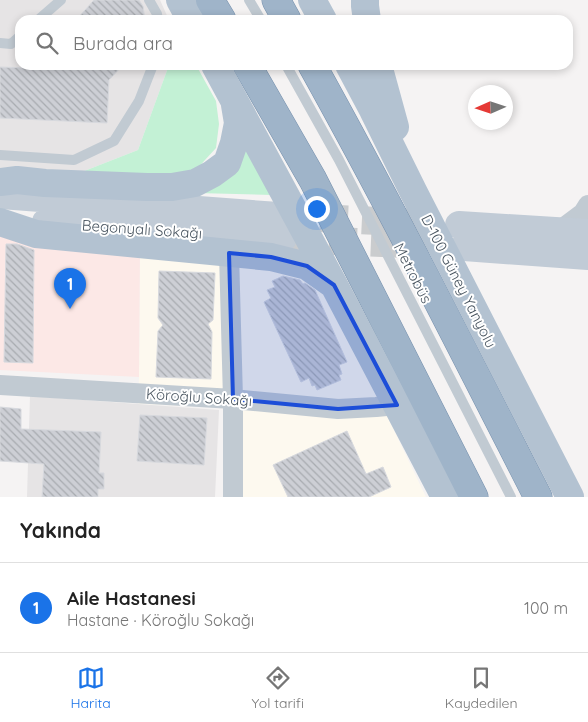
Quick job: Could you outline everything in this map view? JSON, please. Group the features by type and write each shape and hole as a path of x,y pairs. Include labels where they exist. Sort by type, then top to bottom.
{"highway":[{"path":"210,0 219,15"},
{"path":"276,0 284,15"},
{"path":"250,70 313,180 474,497"},
{"path":"315,70 424,274 538,497"}],"main road":[{"path":"180,0 188,15"},
{"path":"312,0 320,15"},
{"path":"365,0 367,15"},
{"path":"218,70 334,285 445,497"},
{"name":"D-100 Güney Yanyolu","path":"352,70 570,497"},
{"path":"379,70 414,191"},
{"path":"0,182 17,180 147,187 172,187 195,183 227,163 238,123 234,99"},
{"name":"Begonyalı Sokağı","path":"0,195 281,227 0,221"},
{"path":"0,221 36,234 271,257 307,266 334,285"},
{"path":"588,233 559,231 462,236 588,256"}],"street":[{"path":"559,231 583,214 588,205"},
{"path":"229,253 233,399 233,497"},
{"name":"Köroğlu Sokağı","path":"0,386 233,399 338,408 397,405"}],"lane":[{"path":"149,0 158,15"},
{"path":"249,0 258,15"},
{"path":"42,15 53,2"},
{"path":"0,43 12,44 15,41"},
{"path":"0,155 74,160 114,141 139,101 151,70"},
{"name":"Metrobüs","path":"289,70 343,169 511,497"}],"highlighted area":[{"path":"229,253 271,257 307,266 334,285 397,405 338,409 233,399"}],"shaded area":[{"path":"0,0 160,0 167,15 15,15 15,70 167,70 138,150 69,177 0,173"},
{"path":"0,236 140,247 139,377 0,370"},
{"path":"140,247 289,266 326,289 426,497 242,497 240,408 138,404"},
{"path":"30,396 219,410 215,497 27,497"}],"green space":[{"path":"167,70 199,70 216,101 219,124 216,148 194,172 161,181 69,177 138,150"},
{"path":"246,147 272,195 196,193"}],"building":[{"path":"94,0 139,0 143,6 144,15 80,15"},
{"path":"0,67 15,67 15,70 118,70 109,80 107,123 0,118"},
{"path":"6,244 17,244 34,250 33,363 4,362"},
{"path":"159,271 215,273 213,320 208,324 212,332 211,379 156,377 158,331 163,325 158,318"},
{"path":"283,276 300,280 303,284 305,283 315,290 347,362 339,365 342,374 339,375 341,380 317,390 315,385 312,386 309,378 301,382 264,302 271,298 267,290 275,287 272,281"},
{"path":"0,407 21,409 21,429 101,432 99,473 104,473 104,489 98,489 98,497 42,497 44,464 0,461"},
{"path":"140,415 207,418 204,465 137,461"},
{"path":"347,431 366,474 383,467 391,487 369,497 288,497 273,465"}],"tunnel":[{"path":"278,216 418,223"},
{"path":"287,239 429,245"}],"place":[{"name":"Aile Hastanesi","path":"70,309"}]}
